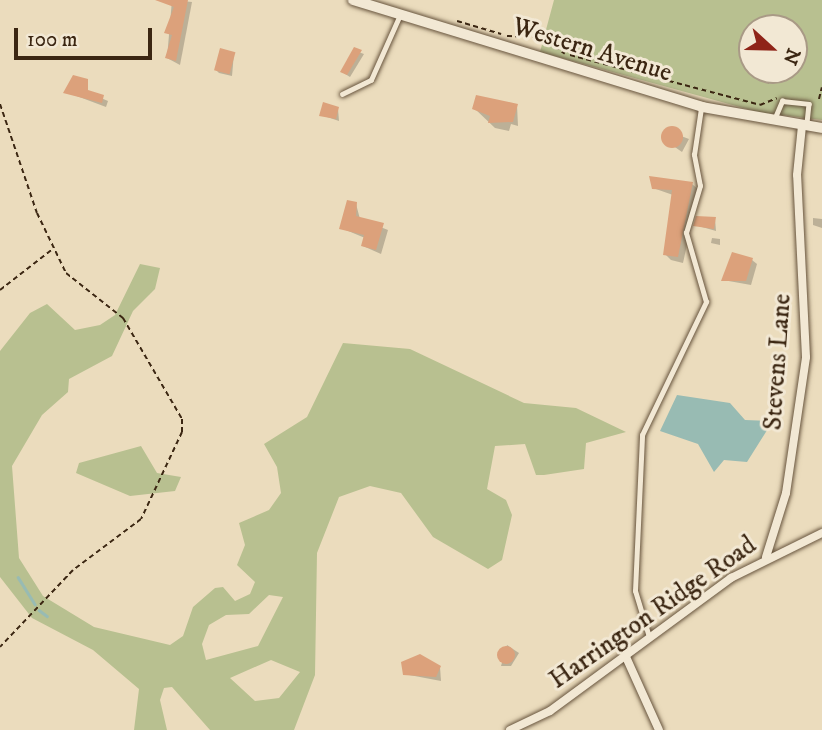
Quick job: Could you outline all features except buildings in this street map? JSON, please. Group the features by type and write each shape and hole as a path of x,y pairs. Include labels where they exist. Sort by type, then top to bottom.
{"street":[{"name":"Western Avenue","path":"352,0 388,5 400,15 702,107 822,128"},
{"name":"Stevens Lane","path":"766,557 786,493 806,357 797,175 805,126"},
{"name":"Harrington Ridge Road","path":"510,730 550,711 766,557 822,533"},
{"path":"626,657 659,730"}],"lane":[{"path":"342,94 371,80 400,15"},
{"path":"774,121 782,101 810,104 805,126"},
{"path":"650,638 635,591 642,435 706,302 686,233 700,186 694,155 702,107"}],"path":[{"path":"454,20 521,39 541,37 568,55 760,105 783,95"},
{"path":"815,101 820,99 822,87"},
{"path":"0,104 66,273 123,318 173,395 182,432 141,519 63,579 0,648"},
{"path":"0,290 54,248"}],"green space":[{"path":"554,0 822,0 822,120 758,112 540,52"},
{"path":"140,264 160,268 155,289 133,311 112,356 69,379 68,392 42,415 12,466 19,558 43,596 94,627 170,645 183,636 193,607 215,588 223,587 235,601 250,594 255,582 237,565 245,545 239,523 269,510 281,493 277,467 264,444 307,417 343,343 410,349 524,403 576,408 626,432 586,443 584,469 544,475 536,475 525,444 495,446 487,489 506,500 512,515 502,560 488,569 433,537 401,493 370,486 339,497 317,553 315,675 294,730 210,730 172,687 164,688 160,700 167,730 134,730 139,689 93,650 32,618 0,577 0,351 30,313 47,304 75,330 100,325 115,315","holes":["269,595 283,597 258,646 206,660 202,644 209,625 226,615 249,614","271,660 300,672 279,698 255,701 230,678"]},
{"path":"141,446 157,473 181,477 175,491 130,496 76,473 79,463"}],"water":[{"path":"677,395 730,403 745,420 767,421 769,427 747,462 724,460 714,472 698,444 660,431"}],"waterway":[{"path":"18,577 35,604"},
{"path":"39,610 47,616"}]}
